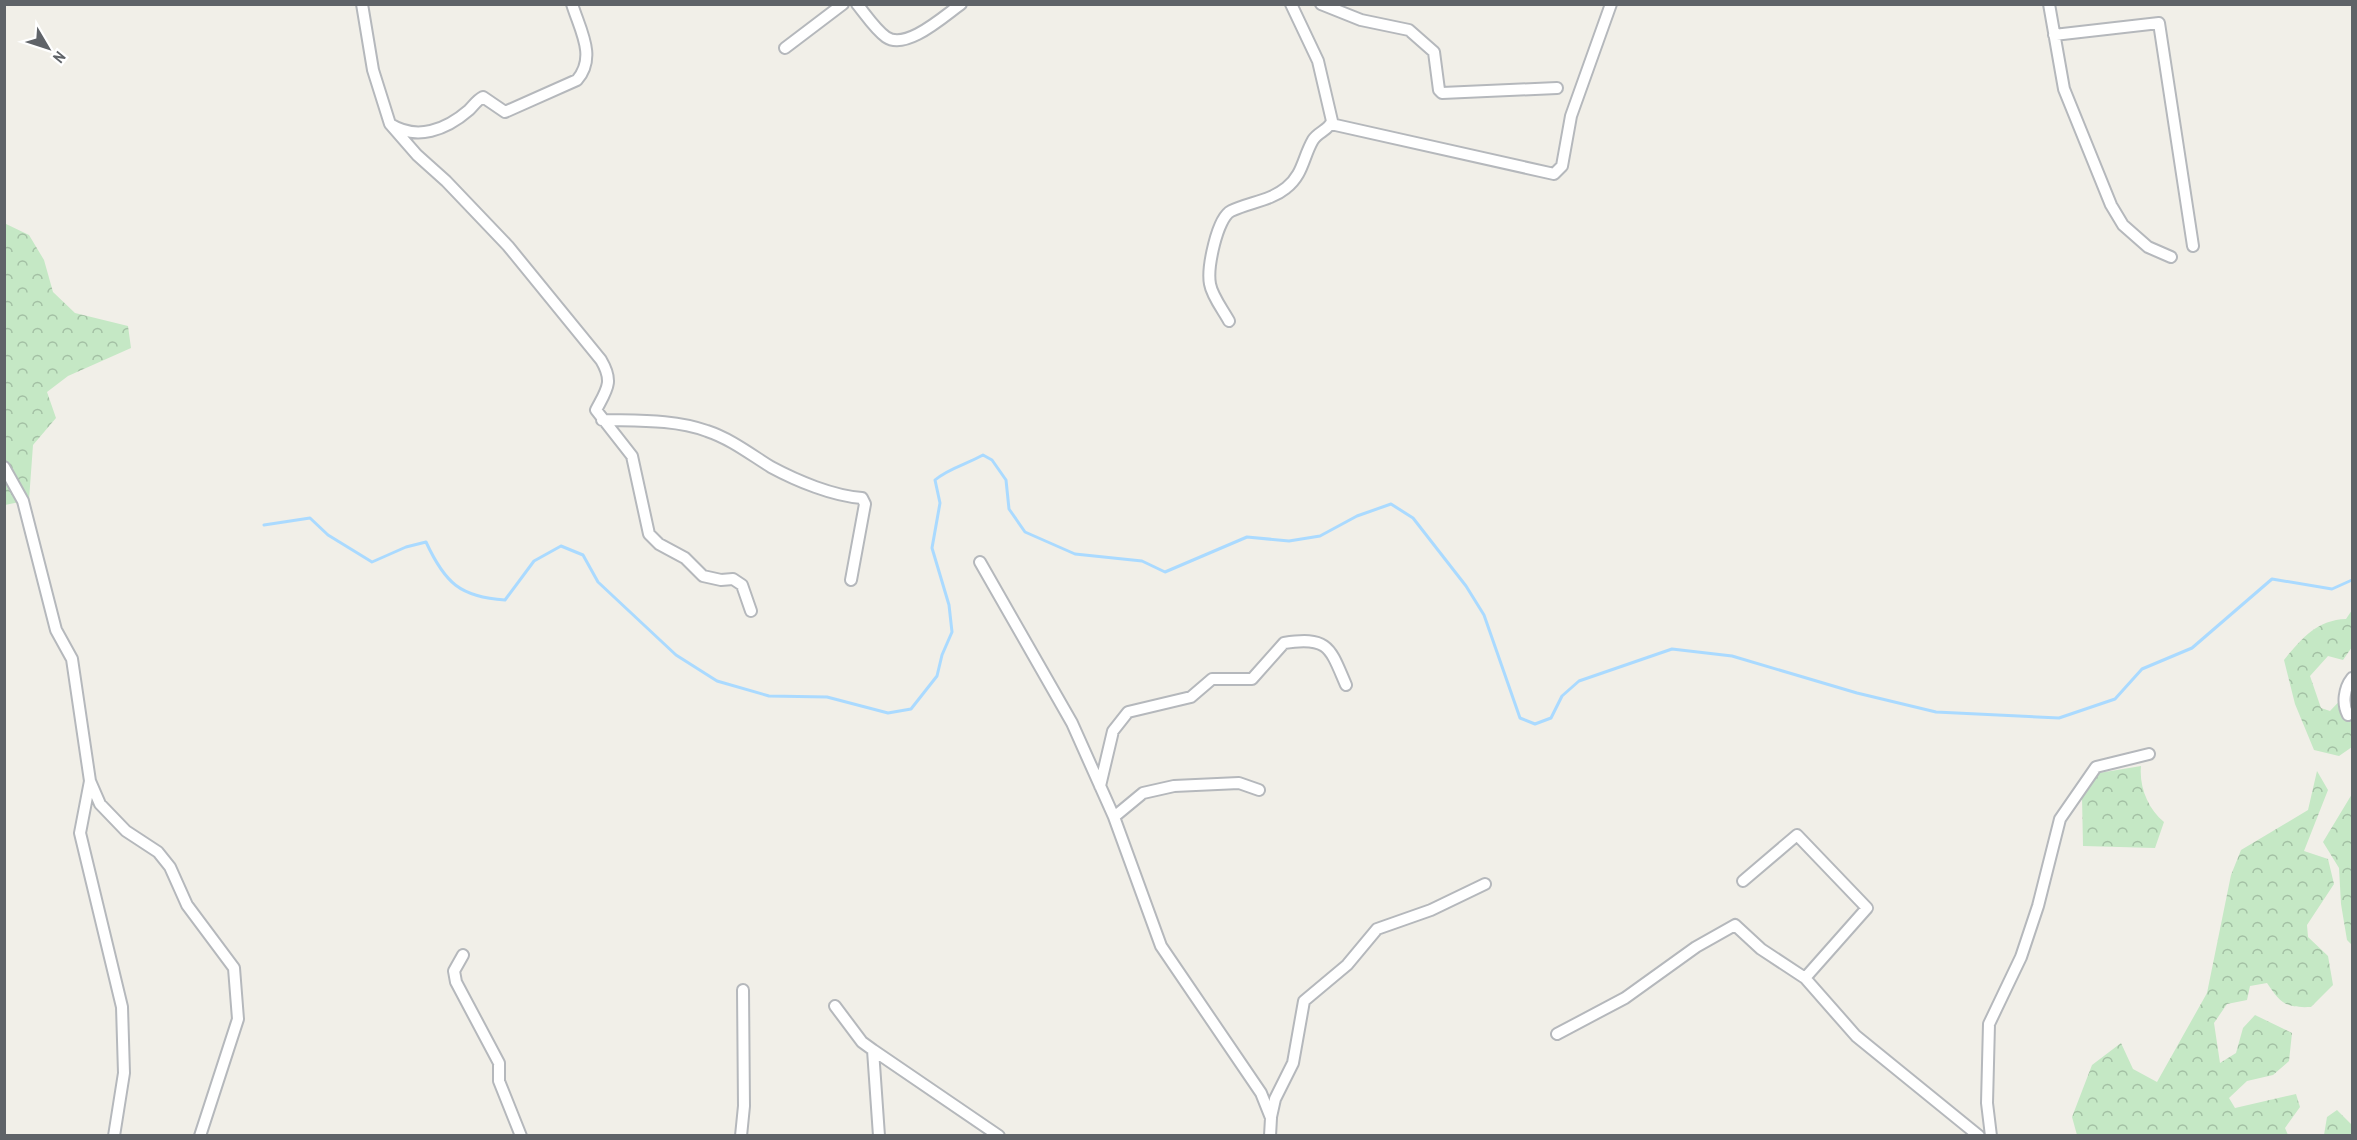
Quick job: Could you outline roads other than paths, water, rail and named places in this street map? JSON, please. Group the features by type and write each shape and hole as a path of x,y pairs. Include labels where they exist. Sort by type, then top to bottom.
{"street":[{"path":"362,4 374,70 390,124 417,155 446,181 508,246 601,360 609,373 608,387 596,410 632,456 649,534 659,544 685,558 703,576 721,580 733,579 742,585 751,611"},
{"path":"390,124 399,130 424,134 450,124 483,97 504,112 577,80 585,71 588,55 572,4"},
{"path":"785,48 843,4"},
{"path":"857,4 886,37 896,41 908,40 961,4"},
{"path":"1291,4 1318,61 1331,124"},
{"path":"1321,4 1361,20 1409,30 1434,52 1439,90 1442,93 1557,88"},
{"path":"1331,124 1554,174 1562,166 1571,116 1611,4"},
{"path":"2049,4 2064,89 2111,205 2123,225 2148,247 2171,257"},
{"path":"2054,35 2159,23 2193,246"},
{"path":"1229,321 1210,284 1210,263 1223,219 1229,212 1268,200 1287,188 1299,174 1314,138 1331,124"},
{"path":"602,420 672,423 706,430 739,445 773,467 847,497 862,498 865,504 851,580"},
{"path":"4,467 23,501 56,630 72,659 90,781 100,804 126,831 158,852 171,867 187,905 234,968 238,1019 200,1136"},
{"path":"980,562 1072,723 1114,817 1161,946 1261,1093 1271,1118"},
{"path":"1100,786 1113,731 1128,712 1191,697 1212,680 1252,679 1284,642 1314,640 1331,650 1346,685"},
{"path":"2348,715 2343,707 2348,684 2352,678"},
{"path":"1991,1136 1987,1103 1989,1024 2021,957 2038,906 2060,819 2096,767 2149,754"},
{"path":"90,781 80,833 122,1007 124,1073 114,1136"},
{"path":"1114,817 1143,793 1174,786 1239,783 1259,790"},
{"path":"1743,881 1797,835 1867,908 1805,978"},
{"path":"1270,1136 1275,1099 1293,1063 1304,1002 1347,965 1377,929 1431,910 1485,884"},
{"path":"1557,1034 1625,998 1696,947 1735,925 1761,949 1805,978 1856,1036 1979,1136"},
{"path":"463,955 454,970 456,982 499,1063 499,1081 521,1136"},
{"path":"741,1136 744,1106 743,990"},
{"path":"835,1006 862,1042 999,1136"},
{"path":"873,1050 879,1136"}],"waterway":[{"path":"264,525 310,518 328,535 372,562 406,547 426,542 440,568 456,585 476,595 505,600 534,561 561,546 583,555 598,582 676,655 717,681 769,696 827,697 888,713 911,709 937,676 942,655 952,632 949,605 932,548 940,503 935,480 983,455 992,460 1006,480 1009,509 1025,532 1075,554 1142,561 1165,572 1247,537 1289,541 1320,536 1357,516 1391,504 1413,518 1466,586 1484,615 1520,718 1535,724 1551,718 1562,696 1579,681 1672,649 1732,656 1857,693 1936,712 2059,718 2115,699 2142,669 2192,648 2272,579 2332,589 2352,580"}]}
